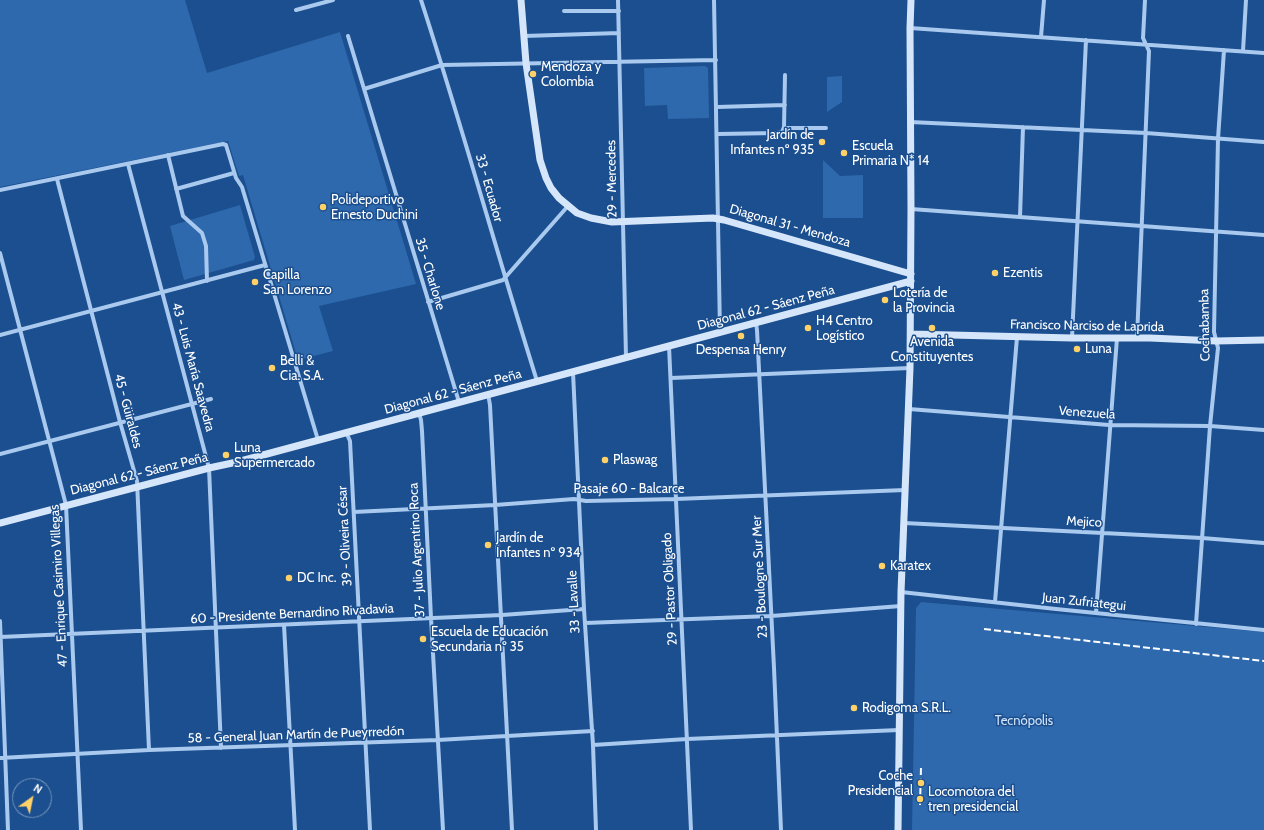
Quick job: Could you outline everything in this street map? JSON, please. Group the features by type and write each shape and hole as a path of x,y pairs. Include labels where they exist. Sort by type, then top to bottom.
{"street":[{"path":"296,10 333,0"},
{"name":"33 - Ecuador","path":"421,0 537,381"},
{"name":"Diagonal 31 - Mendoza","path":"521,0 526,63 542,168 551,188 577,213 591,218 612,222 718,218 911,278"},
{"name":"29 - Mercedes","path":"618,0 626,357"},
{"path":"714,0 718,134 720,333"},
{"path":"898,830 901,592 911,334 910,28 912,0"},
{"path":"1041,37 1044,0"},
{"path":"1137,338 1143,226 1149,51 1143,38 1145,0"},
{"path":"1243,51 1246,0"},
{"path":"564,11 619,11"},
{"path":"910,28 1264,53"},
{"path":"524,36 619,34"},
{"name":"35 - Charlone","path":"348,36 459,402"},
{"path":"1072,338 1086,40"},
{"name":"Cochabamba","path":"1196,624 1210,426 1218,348 1214,332 1216,231 1218,139 1224,50"},
{"path":"364,89 442,65 716,60"},
{"path":"718,134 782,132 784,128 785,75"},
{"path":"717,107 785,106"},
{"path":"910,122 1146,133 1264,142"},
{"path":"1020,216 1023,127"},
{"path":"784,128 826,128"},
{"path":"0,190 223,144 226,145 234,173 242,187 318,440"},
{"path":"168,155 183,216 202,233 206,246 207,281"},
{"name":"43 - Luis María Saavedra","path":"128,164 209,468 221,748"},
{"path":"176,189 234,173"},
{"name":"45 - Güiraldes","path":"57,179 138,487 149,750"},
{"path":"428,302 500,281 505,278 568,206"},
{"path":"911,209 1264,235"},
{"name":"47 - Enrique Casimiro Villegas","path":"0,253 66,505 81,830"},
{"path":"0,335 265,265"},
{"name":"Diagonal 62 - Sáenz Peña","path":"0,523 237,462 720,333 911,278"},
{"name":"23 - Boulogne Sur Mer","path":"756,323 766,495 781,830"},
{"name":"Francisco Narciso de Laprida","path":"911,334 1216,341 1264,340"},
{"path":"995,602 1017,337"},
{"path":"1096,613 1109,425 1117,338"},
{"name":"29 - Pastor Obligado","path":"669,346 691,830"},
{"path":"671,378 910,368"},
{"name":"33 - Lavalle","path":"573,372 584,609 593,731 596,830"},
{"path":"488,394 490,405 502,615 512,830"},
{"path":"0,454 211,399"},
{"name":"Venezuela","path":"909,409 1109,425 1210,426 1264,430"},
{"name":"37 - Julio Argentino Roca","path":"419,413 422,425 430,618 443,830"},
{"name":"39 - Oliveira César","path":"346,432 350,441 370,830"},
{"name":"Pasaje 60 - Balcarce","path":"354,512 495,505 574,498 579,500 676,499 905,490"},
{"name":"Mejico","path":"904,523 1202,538 1264,543"},
{"name":"Juan Zufriategui","path":"901,592 1264,630"},
{"path":"585,623 771,616 901,606"},
{"name":"60 - Presidente Bernardino Rivadavia","path":"0,637 502,615 584,609"},
{"path":"0,620 2,758 8,830"},
{"path":"284,624 295,830"},
{"path":"593,745 687,739 899,730"},
{"name":"58 - General Juan Martín de Pueyrredón","path":"2,758 149,750 438,740 593,731"}],"green space":[{"path":"0,0 185,0 207,73 340,32 416,284 319,306 333,351 298,360 243,175 239,176 228,141 0,187"},
{"path":"705,66 708,68 709,118 668,119 667,105 645,106 644,68"},
{"path":"842,76 842,102 827,112 827,77"},
{"path":"823,160 840,176 863,175 863,218 823,218"},
{"path":"240,205 255,257 254,260 184,280 170,226"},
{"name":"Tecnópolis","path":"921,602 1264,632 1264,830 912,830 916,608"}],"railway":[{"path":"984,629 1264,661"},
{"path":"920,805 921,767"}],"place":[{"name":"Mendoza y Colombia","path":"533,74"},
{"name":"Jardín de Infantes nº 935","path":"822,142"},
{"name":"Escuela Primaria N* 14","path":"844,153"},
{"name":"Polideportivo Ernesto Duchini","path":"323,207"},
{"name":"Ezentis","path":"995,273"},
{"name":"Capilla San Lorenzo","path":"255,282"},
{"name":"Lotería de la Provincia","path":"885,300"},
{"name":"H4 Centro Logístico","path":"808,328"},
{"name":"Avenida Constituyentes","path":"932,328"},
{"name":"Despensa Henry","path":"741,336"},
{"name":"Luna","path":"1077,349"},
{"name":"Belli & Cia. S.A.","path":"272,368"},
{"name":"Luna Supermercado","path":"226,455"},
{"name":"Plaswag","path":"605,460"},
{"name":"Jardín de Infantes nº 934","path":"488,545"},
{"name":"Karatex","path":"882,566"},
{"name":"DC Inc.","path":"289,578"},
{"name":"Escuela de Educación Secundaria nº 35","path":"423,639"},
{"name":"Rodigoma S.R.L.","path":"854,708"},
{"name":"Coche Presidencial","path":"921,783"},
{"name":"Locomotora del tren presidencial","path":"920,799"}]}
